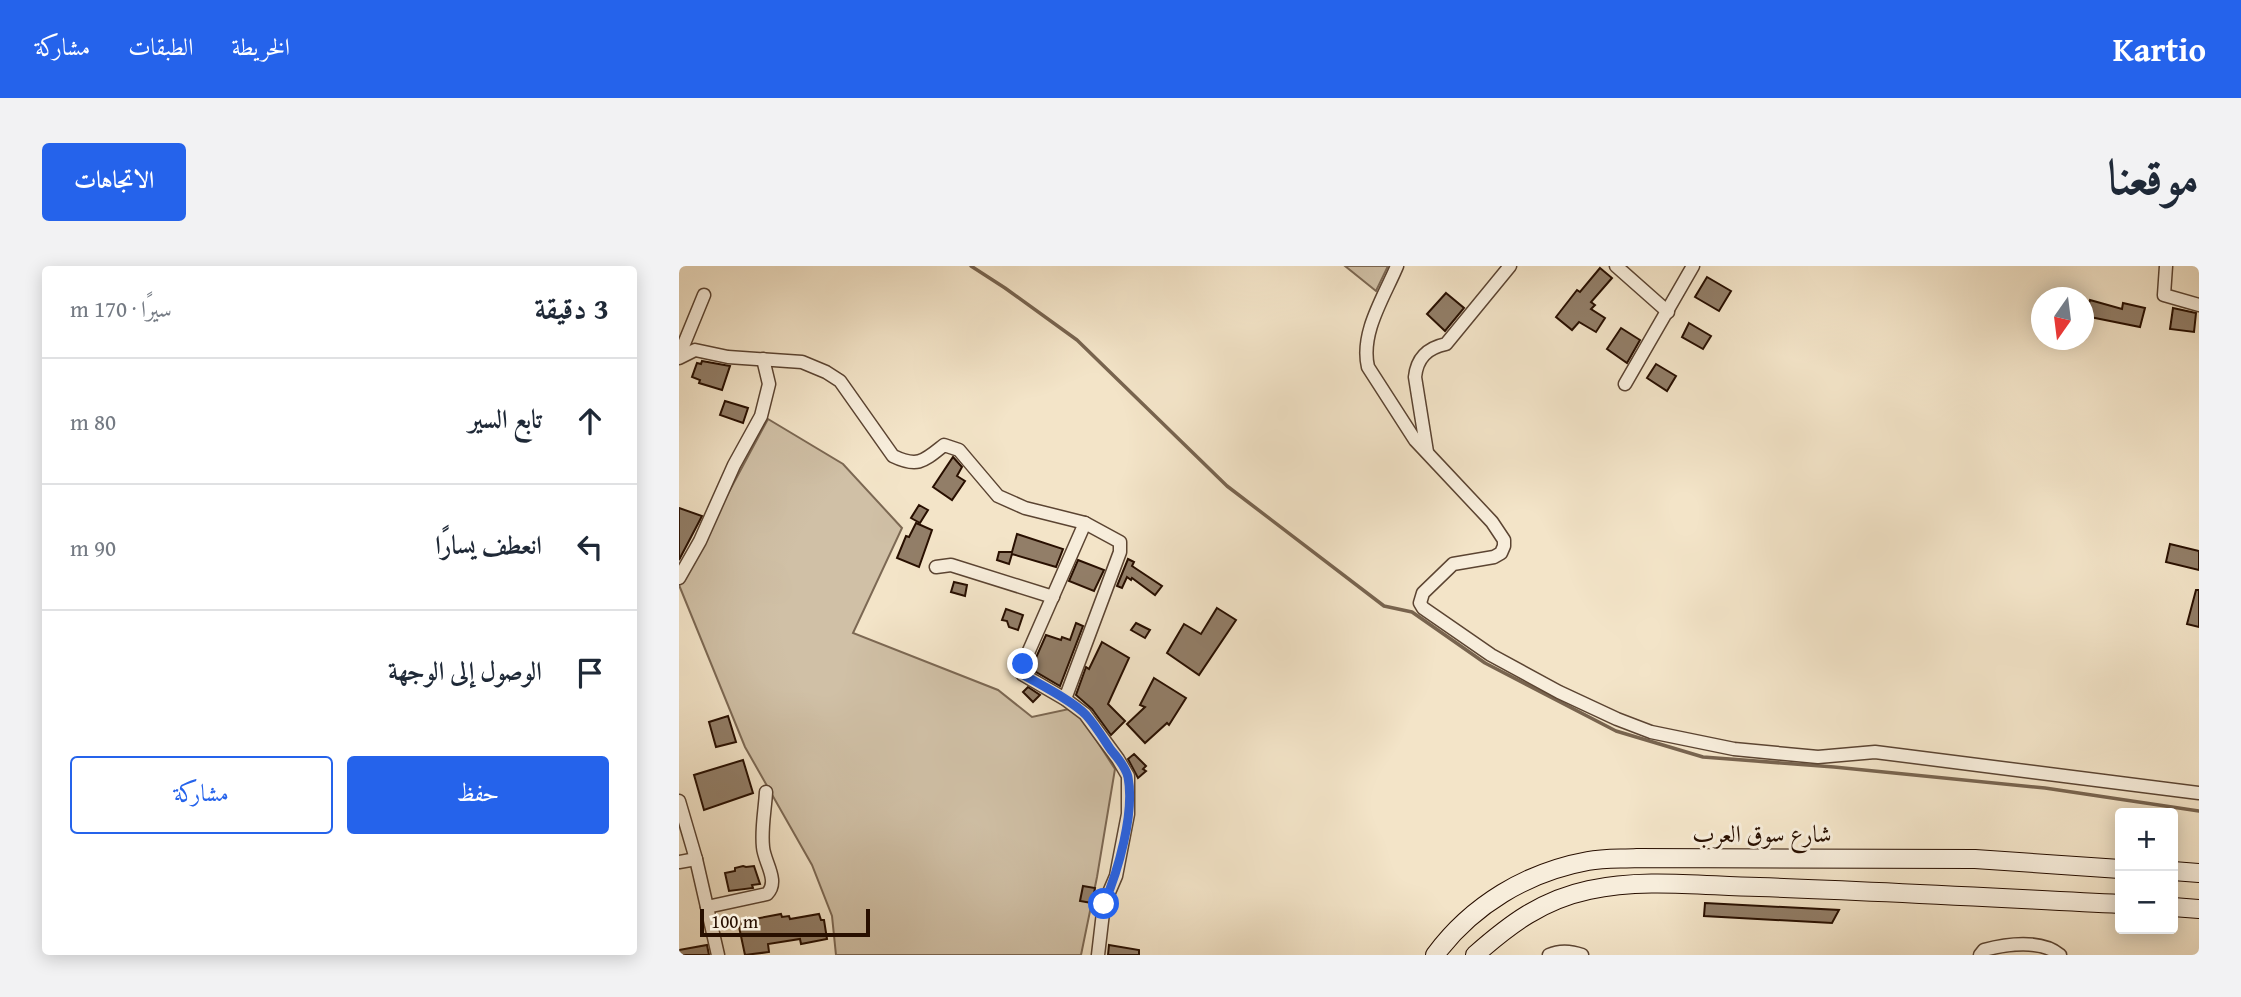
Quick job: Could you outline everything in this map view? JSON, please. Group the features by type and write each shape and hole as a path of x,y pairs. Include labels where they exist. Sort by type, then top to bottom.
{"main road":[{"name":"شارع سوق العرب","path":"1435,955 1464,922 1500,894 1546,872 1589,861 1637,858 1975,859 2115,869"},
{"path":"2178,871 2199,873"},
{"path":"1475,955 1507,927 1542,906 1588,890 1638,884 1820,889 2115,904"},
{"path":"2178,907 2199,909"}],"street":[{"path":"1397,266 1366,342 1368,367 1415,440 1492,522 1504,540 1501,552 1494,557 1453,564 1421,597 1420,603 1423,608 1491,655 1559,692 1617,719 1651,732 1734,749 1818,757 1875,752 2199,793"},
{"path":"1427,453 1415,377 1416,367 1432,347 1446,344 1510,266"},
{"path":"1616,266 1668,312"},
{"path":"1625,384 1693,266"},
{"path":"2166,266 2164,295 2199,305"},
{"path":"679,357 704,295"},
{"path":"679,357 695,350 728,357 802,362 826,372 840,381 893,456 906,462 918,463 925,461 944,445 950,445 959,450 998,496 1025,508 1085,523 1120,542 1120,552 1065,699"},
{"path":"679,578 761,416 769,384 763,359"},
{"path":"1085,523 1021,670 1022,674 1085,713 1128,776 1128,814 1116,876 1104,904 1098,955"},
{"path":"936,567 951,565 1053,597"},
{"path":"707,908 767,894 770,891 771,876 763,848 765,792"},
{"path":"679,801 719,955"},
{"path":"679,862 696,859"},
{"path":"1980,955 1984,950 2017,945 2049,948 2060,955"},
{"path":"1549,955 1566,951 1582,955"}],"shaded area":[{"path":"1345,266 1388,266 1376,291"},
{"path":"768,419 843,464 902,528 853,633 998,690 1032,717 1069,709 1082,718 1115,769 1081,955 836,955 832,916 812,865 745,747 679,585"}],"building":[{"path":"1600,268 1612,278 1591,302 1595,305 1591,309 1605,318 1596,332 1579,322 1572,330 1556,317 1577,290 1580,292"},
{"path":"1707,277 1731,291 1719,311 1695,297"},
{"path":"1446,293 1464,308 1445,331 1427,314"},
{"path":"2094,301 2122,309 2123,303 2145,308 2140,327 2094,318"},
{"path":"2173,308 2196,313 2194,332 2170,329"},
{"path":"1689,323 1711,336 1703,349 1682,337"},
{"path":"1621,328 1640,340 1627,363 1607,349"},
{"path":"702,361 730,366 722,390 699,383 700,380 692,377 697,363 701,364"},
{"path":"1656,364 1676,376 1667,391 1647,378"},
{"path":"725,401 748,408 743,423 720,415"},
{"path":"953,457 962,467 957,476 965,481 952,500 933,487"},
{"path":"919,505 928,510 920,523 911,518"},
{"path":"679,508 702,516 679,560"},
{"path":"916,523 932,530 919,567 897,558 906,536 909,537"},
{"path":"1017,534 1063,549 1056,567 1012,554 1009,564 997,560 999,552 1012,552"},
{"path":"2170,544 2199,551 2199,570 2166,562"},
{"path":"1128,559 1134,562 1132,566 1162,586 1155,595 1132,578 1131,580 1127,577 1122,588 1117,586"},
{"path":"1078,560 1104,570 1094,591 1069,581"},
{"path":"954,582 967,585 965,596 951,592"},
{"path":"2196,590 2199,590 2199,627 2187,624"},
{"path":"1217,608 1236,620 1199,675 1167,653 1184,624 1201,634"},
{"path":"1006,609 1023,615 1018,630 1009,627 1007,621 1002,620"},
{"path":"1076,623 1083,626 1060,686 1031,669 1046,635 1070,640"},
{"path":"1136,623 1150,630 1145,638 1131,630"},
{"path":"1102,642 1129,658 1108,704 1125,721 1111,735 1092,709 1076,695 1086,667 1089,669"},
{"path":"1154,678 1186,698 1169,725 1167,723 1145,743 1127,724 1145,707 1140,705"},
{"path":"1028,687 1040,695 1033,702 1023,692"},
{"path":"728,716 736,742 716,747 709,722"},
{"path":"1134,754 1146,766 1143,769 1146,771 1138,778 1128,759"},
{"path":"743,760 753,793 704,810 694,775"},
{"path":"743,866 754,866 760,884 752,885 753,888 729,891 725,873"},
{"path":"1083,886 1095,888 1092,903 1080,901"},
{"path":"1705,903 1839,910 1832,923 1704,916"},
{"path":"781,914 782,917 789,916 790,919 819,914 821,920 824,920 827,939 801,944 800,939 768,944 769,952 745,955 738,922"},
{"path":"707,945 709,955 679,955 679,950"},
{"path":"1109,945 1139,950 1139,955 1108,955"}],"waterway":[{"path":"971,266 1077,340 1227,486 1384,606 1412,612 1485,663 1616,731 1703,757 2045,788 2199,811"}],"route":[{"path":"1023,664 1022,674 1085,713 1128,776 1128,814 1123,842 1116,876 1104,904"}]}
